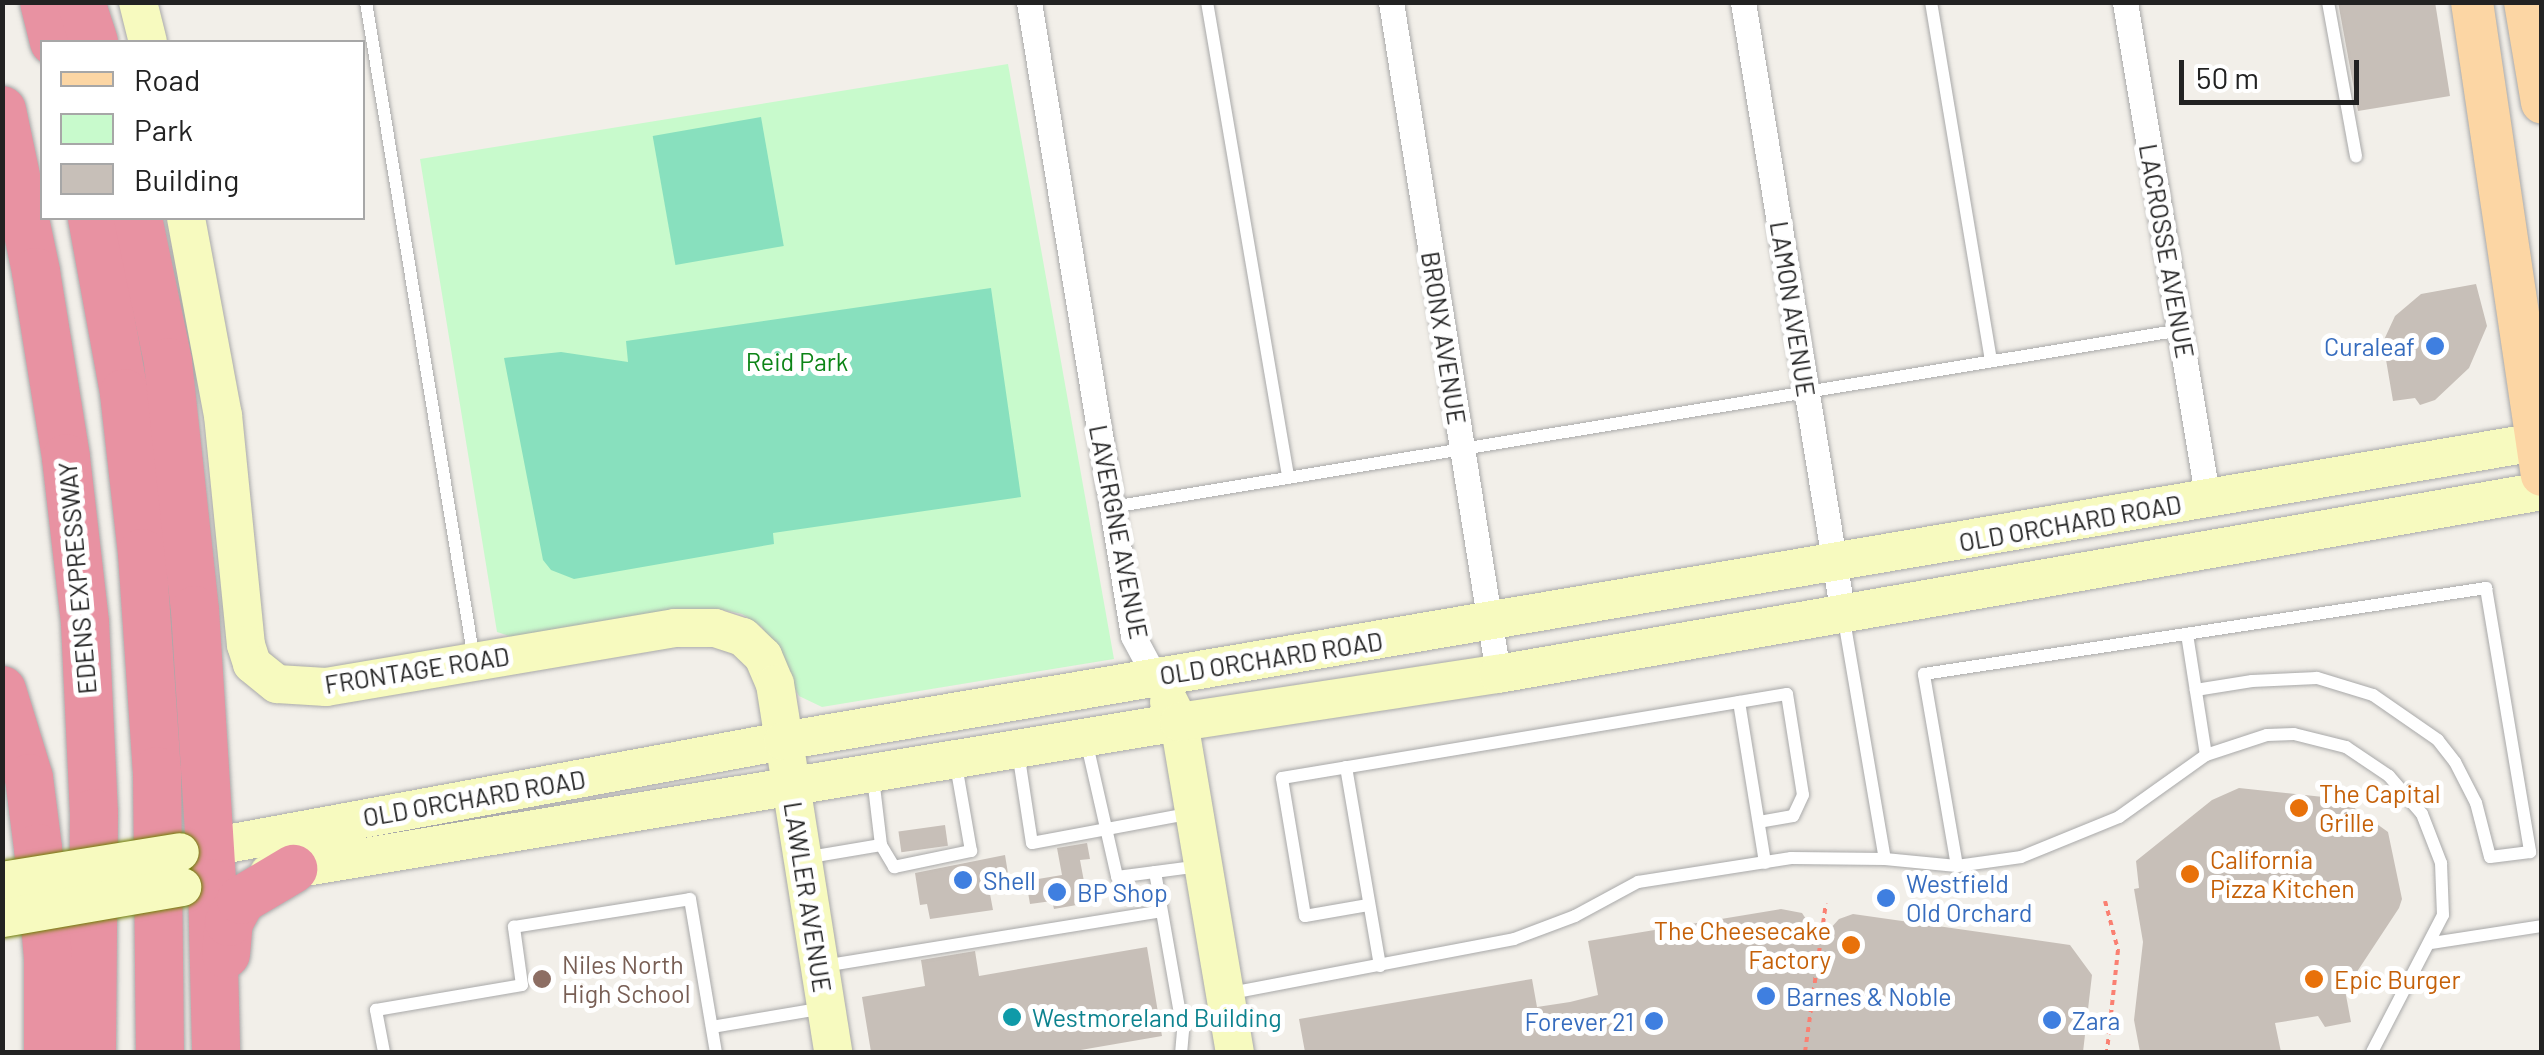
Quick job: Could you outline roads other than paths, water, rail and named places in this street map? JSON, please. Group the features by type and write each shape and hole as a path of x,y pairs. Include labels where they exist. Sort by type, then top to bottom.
{"highway":[{"path":"44,2 54,40"},
{"path":"81,2 93,40"},
{"name":"EDENS EXPRESSWAY","path":"2,110 36,272 85,623 94,814 92,1052"},
{"path":"92,220 124,393 142,553 156,770 160,1052"},
{"path":"138,220 168,362 195,610 196,867 216,1052"},
{"path":"2,690 28,778 38,848 48,957 48,1052"},
{"path":"226,1052 229,922 241,900 256,886 292,869"}],"main road":[{"path":"138,2 148,40"},
{"path":"2472,2 2540,453"},
{"path":"2525,2 2542,103"},
{"name":"FRONTAGE ROAD","path":"186,220 223,415 246,645 252,664 266,679 292,688 326,686 675,628 716,628 743,637 763,656 775,684 783,741"},
{"name":"OLD ORCHARD ROAD","path":"3,918 196,867 783,741 2208,500 2540,453"},
{"name":"OLD ORCHARD ROAD","path":"5,880 196,867 292,869 1179,722 1498,674 2542,492"},
{"name":"LAVERGNE AVENUE","path":"1155,677 1179,722 1235,1052"},
{"name":"LAWLER AVENUE","path":"783,741 834,1052"}],"street":[{"name":"LAVERGNE AVENUE","path":"1030,2 1134,636 1155,677"},
{"name":"BRONX AVENUE","path":"1390,2 1498,674"},
{"name":"LAMON AVENUE","path":"1743,2 1844,615"},
{"name":"LACROSSE AVENUE","path":"2124,2 2208,500"}],"lane":[{"path":"366,2 474,662"},
{"path":"1208,2 1288,477"},
{"path":"1931,2 1991,361"},
{"path":"2328,2 2356,156"},
{"path":"1112,507 2180,330"},
{"path":"1957,866 1924,674 2486,588 2530,852 2490,857 2476,803 2455,762 2438,740 2373,695 2317,678 2252,681 2196,690"},
{"path":"1844,615 1885,858"},
{"path":"2186,634 2206,755"},
{"path":"1368,905 1304,916 1282,778 1786,694 1804,795 1793,816 1760,822"},
{"path":"1739,702 1765,862"},
{"path":"1226,994 1514,940 1575,916 1638,882 1791,858 1885,858 1957,866 2021,858 2084,834 2146,800 2206,755 2266,735 2294,734 2346,747 2389,776 2422,814 2441,863 2443,916 2372,1052"},
{"path":"1086,738 1117,877 1204,865"},
{"path":"1018,750 1032,843 1195,813"},
{"path":"873,775 881,845 894,868 971,852 955,761"},
{"path":"1346,768 1380,966"},
{"path":"802,859 881,845"},
{"path":"1155,872 1183,1031 1181,1052"},
{"path":"384,1052 376,1010 522,985 514,927 690,898 716,1052"},
{"path":"820,967 1161,911"},
{"path":"2432,942 2542,926"},
{"path":"712,1027 826,1008"}],"place":[{"name":"Curaleaf","path":"2435,346"},
{"name":"The Capital Grille","path":"2299,808"},
{"name":"California Pizza Kitchen","path":"2190,874"},
{"name":"Shell","path":"963,880"},
{"name":"BP Shop","path":"1057,892"},
{"name":"Westfield Old Orchard","path":"1886,898"},
{"name":"The Cheesecake Factory","path":"1851,945"},
{"name":"Niles North High School","path":"542,979"},
{"name":"Epic Burger","path":"2314,979"},
{"name":"Barnes & Noble","path":"1766,996"},
{"name":"Westmoreland Building","path":"1012,1017"},
{"name":"Zara","path":"2052,1020"},
{"name":"Forever 21","path":"1654,1021"}],"park label":[{"name":"Reid Park","path":"797,361"}]}
